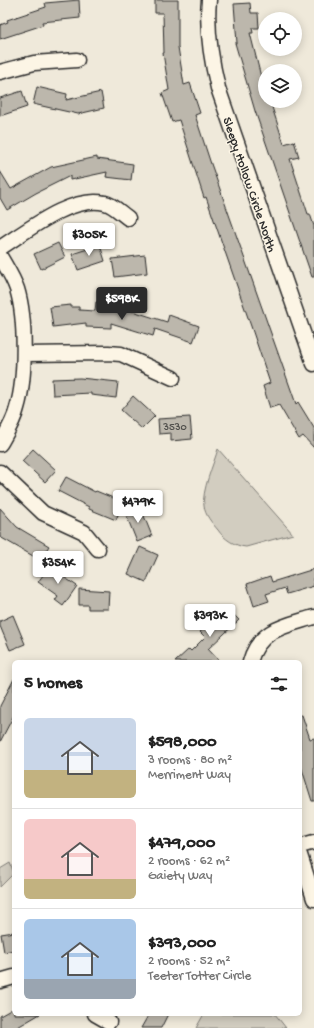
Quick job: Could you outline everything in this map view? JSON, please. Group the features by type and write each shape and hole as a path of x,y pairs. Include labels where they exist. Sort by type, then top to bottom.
{"street":[{"name":"Sleepy Hollow Circle North","path":"209,0 208,30 210,49 218,88 314,364"},
{"path":"0,72 34,63 77,60"},
{"path":"0,248 49,217 75,205 89,202 106,203 128,218"},
{"path":"0,256 16,287 19,297 23,325 24,354 18,407 0,444"},
{"path":"24,354 121,354 173,378"},
{"path":"0,472 44,513 84,532 98,548"},
{"path":"251,660 253,651 268,633 281,627 314,617"},
{"path":"302,845 314,842"},
{"path":"302,861 314,899"},
{"path":"0,981 12,978"},
{"path":"99,1016 109,1021"}],"shaded area":[{"path":"218,449 293,534 246,547 234,544 220,533 207,516 204,500 204,493"},
{"path":"10,863 12,868 12,875 0,887 0,869"},
{"path":"203,1016 277,1016 286,1028 196,1028"}],"building":[{"path":"79,0 80,18 42,22 43,25 0,39 0,25 8,22 7,20 46,7 45,3"},
{"path":"155,0 178,0 178,47 184,85 190,83 200,113 195,115 210,161 296,404 298,402 314,428 314,448 303,436 299,439 279,405 270,408 263,386 270,383 253,332 206,197 204,198 179,120 172,122 162,93 169,90 163,53 163,13 155,13"},
{"path":"250,3 251,13 258,13 258,28 252,28 253,33 250,33 258,65 258,108 272,108 284,144 294,141 299,157 290,159 308,214 310,214 314,226 314,277 312,277 255,111 235,43 237,43 234,4"},
{"path":"37,87 67,94 66,100 101,92 104,108 78,114 33,104"},
{"path":"22,91 27,107 0,116 0,98"},
{"path":"97,157 97,159 133,164 131,180 106,177 107,172 70,180 70,176 7,210 0,198 0,171 11,189 51,167"},
{"path":"58,243 65,257 41,269 34,254"},
{"path":"100,245 105,261 78,270 72,254"},
{"path":"145,255 147,273 115,277 112,259"},
{"path":"96,302 105,302 105,310 125,311 126,309 167,322 169,315 199,326 193,342 155,329 153,336 111,323 111,328 86,327 86,323 53,327 50,307 71,305 71,307 79,307 79,310 95,311"},
{"path":"80,378 118,382 116,398 91,395 91,393 53,395 52,379"},
{"path":"133,396 155,416 142,429 121,410"},
{"path":"190,417 192,439 171,441 171,433 159,434 158,419"},
{"path":"33,449 56,470 45,482 22,461"},
{"path":"66,477 95,492 96,491 123,502 116,520 89,509 89,507 58,491"},
{"path":"140,506 152,536 137,542 125,512"},
{"path":"0,508 17,527 49,546 40,560 0,537"},
{"path":"140,547 158,555 146,582 128,574"},
{"path":"49,567 77,586 63,606 55,600 58,596 38,582"},
{"path":"314,569 314,586 287,594 285,588 266,594 269,601 254,606 247,584 270,576 272,582"},
{"path":"79,589 109,591 108,609 88,609 88,605 79,605"},
{"path":"226,607 239,620 208,649 218,660 177,660 189,649 191,651 205,637 200,632"},
{"path":"13,615 25,644 10,650 0,626 0,621"},
{"path":"12,683 12,719 0,742 0,706"},
{"path":"302,715 310,739 314,738 314,801 312,801 302,769"},
{"path":"12,932 12,950 4,952 1,934"},
{"path":"12,1009 12,1016 37,1016 16,1028 0,1028 0,1016"},
{"path":"148,1016 167,1016 161,1028 141,1028"}]}
